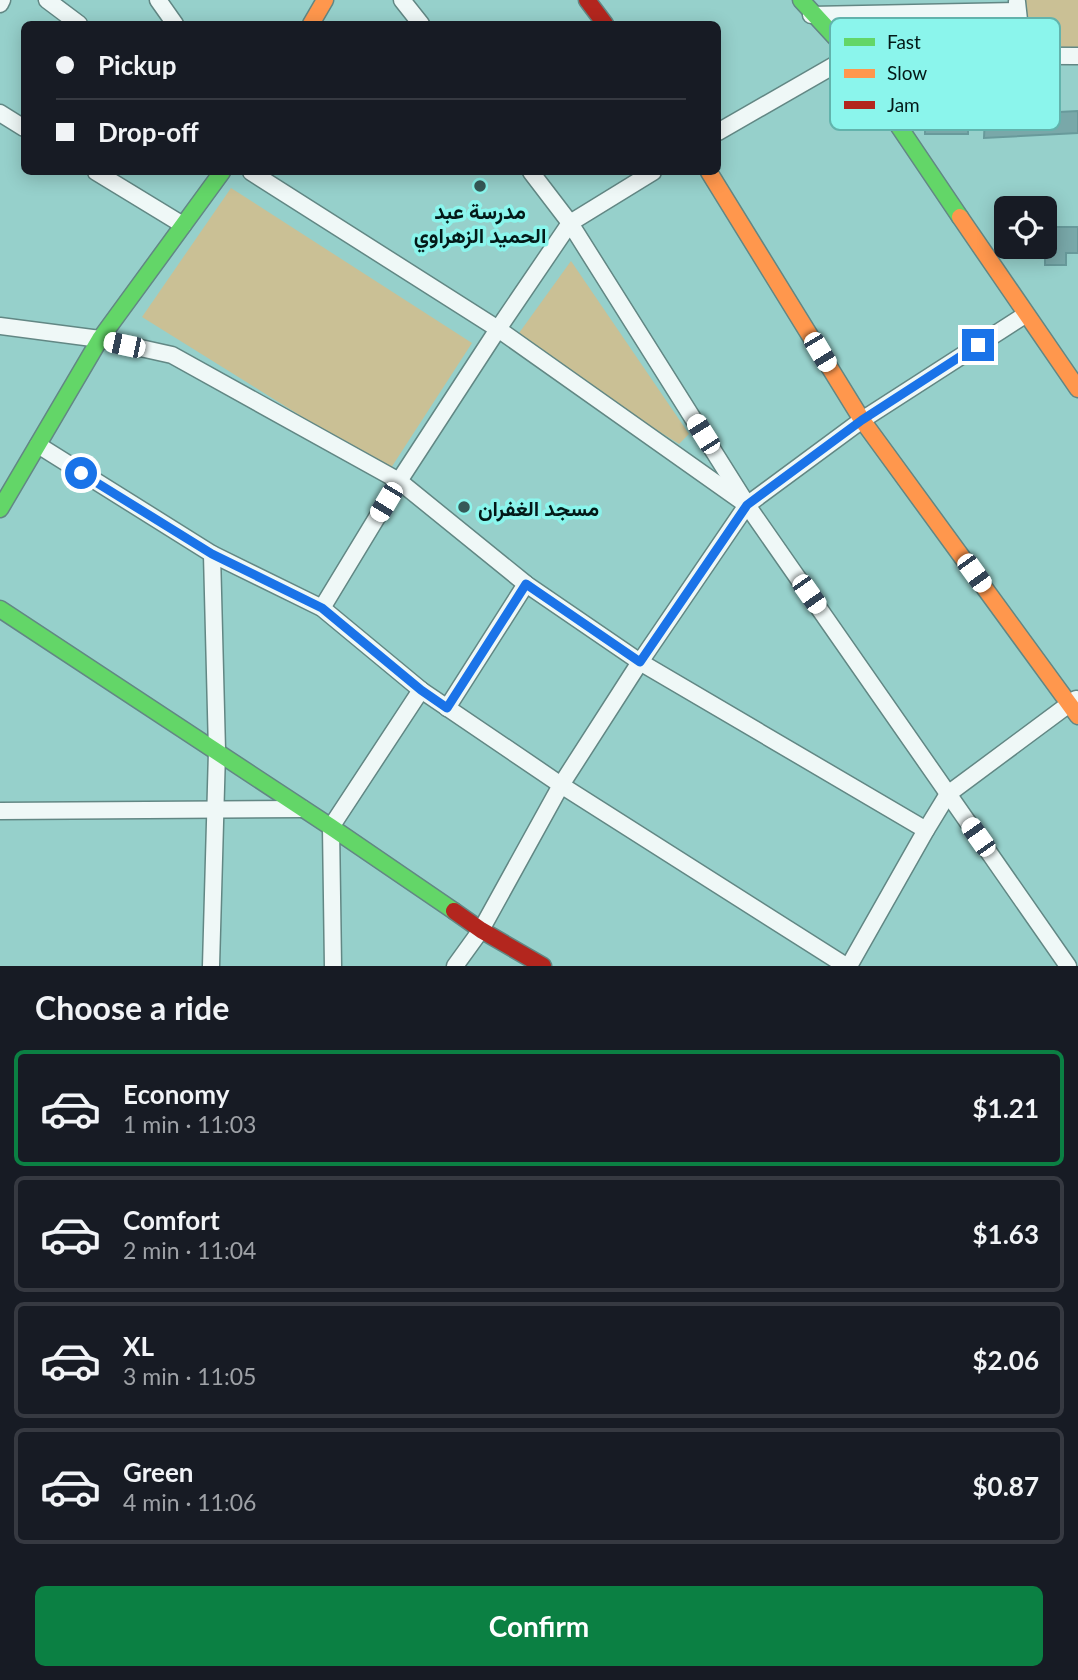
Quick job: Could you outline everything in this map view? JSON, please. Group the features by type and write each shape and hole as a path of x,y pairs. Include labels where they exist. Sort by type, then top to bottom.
{"street":[{"path":"47,0 75,21"},
{"path":"158,0 173,21"},
{"path":"313,21 325,0"},
{"path":"402,0 419,21"},
{"path":"587,0 603,21"},
{"path":"801,0 811,15 830,34"},
{"path":"811,15 1017,5"},
{"path":"1060,56 1078,56"},
{"path":"721,130 830,68"},
{"path":"0,113 21,126"},
{"path":"902,130 1025,315 1078,389"},
{"path":"101,175 183,225"},
{"path":"0,509 100,339 220,175"},
{"path":"256,175 498,329 747,505"},
{"path":"533,175 570,223 747,505 1068,966"},
{"path":"322,608 399,481 570,223 648,175"},
{"path":"38,445 212,554 322,608 421,690 447,708 561,785 848,966 948,794 1075,706 862,420 711,175"},
{"path":"454,966 481,930 561,785 640,662 747,505 862,420 1025,315"},
{"path":"0,326 100,339 172,355 399,481 526,584 640,662 926,830"},
{"path":"211,966 217,751 212,554"},
{"path":"447,708 526,584"},
{"path":"0,609 303,808 481,930 543,966"},
{"path":"333,966 331,827 421,690"},
{"path":"0,811 303,808"}],"shaded area":[{"path":"1024,0 1078,0 1078,52 1060,52 1060,18 1025,18"},
{"path":"231,188 472,343 389,471 142,317"},
{"path":"571,261 689,434 679,444 514,340"}],"building":[{"path":"1078,111 1078,133 984,138 984,130 1060,130 1060,112"},
{"path":"925,130 968,130 968,134 925,134"},
{"path":"1057,227 1078,227 1078,253 1066,253 1066,265 1045,265 1045,259 1057,259"}],"traffic: fast":[{"path":"801,0 830,31"},
{"path":"901,130 960,217"},
{"path":"0,509 100,339 220,175"},
{"path":"0,609 454,911"}],"traffic: slow":[{"path":"313,21 325,0"},
{"path":"711,175 862,420 1078,716"},
{"path":"960,217 1078,389"}],"traffic: jam":[{"path":"587,0 603,21"},
{"path":"454,911 543,966"}],"place":[{"name":"مدرسة عبد الحميد الزهراوي","path":"480,186"},
{"name":"مسجد الغفران","path":"464,507"}],"route":[{"path":"81,473 212,554 322,608 421,690 447,708 526,584 640,662 747,505 862,420 978,345"}]}
